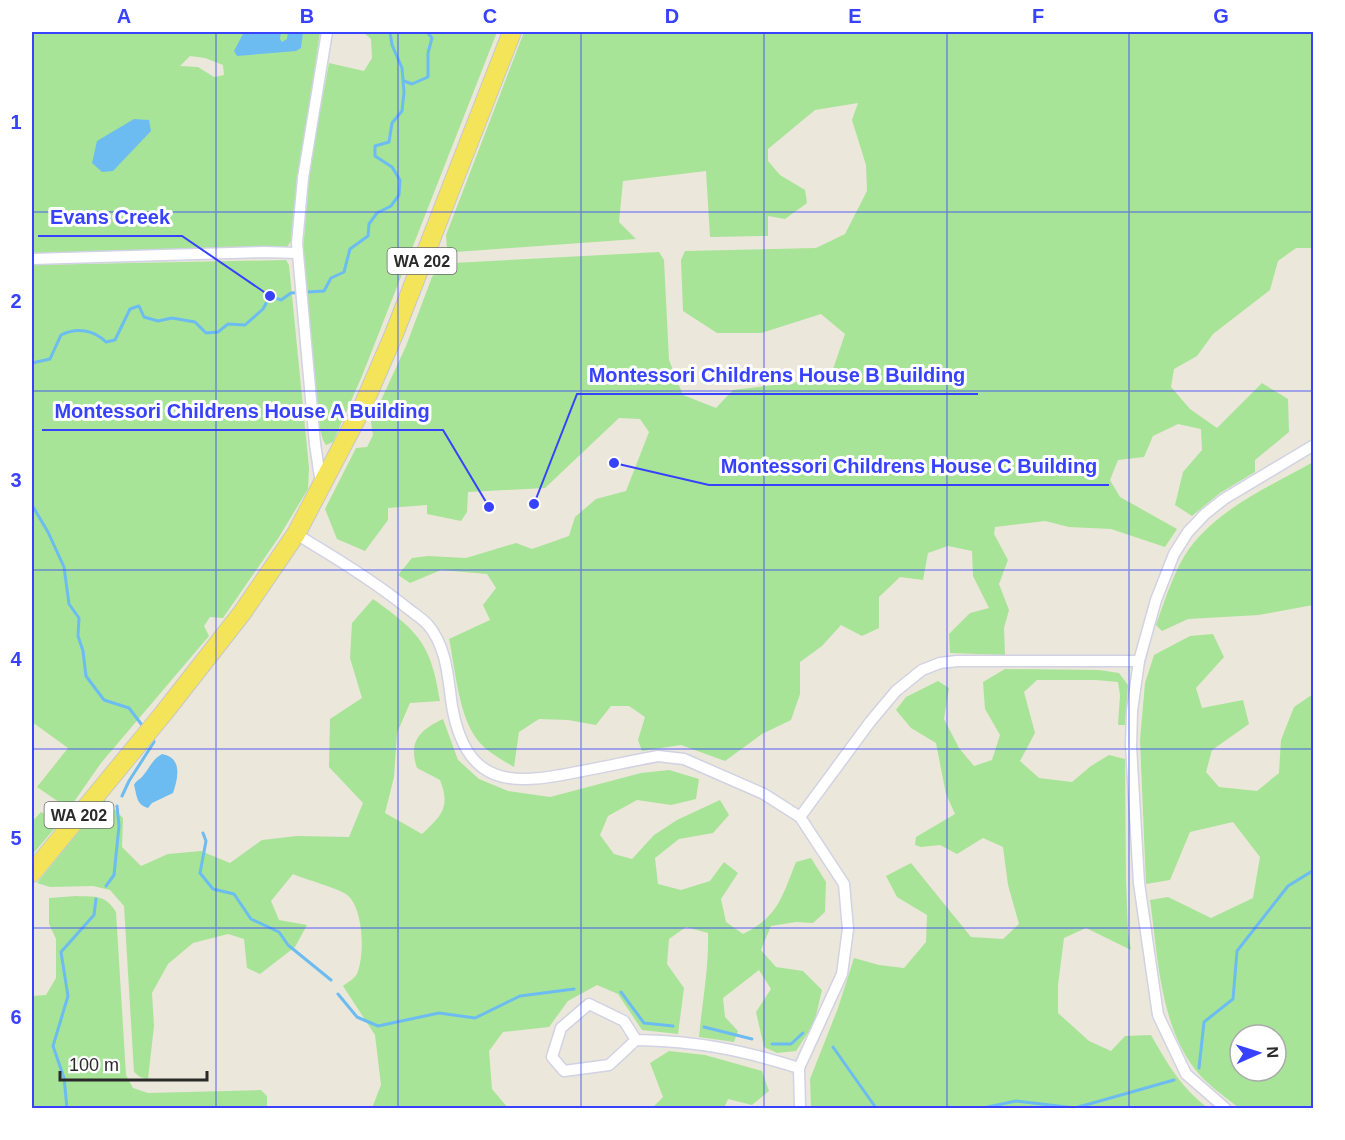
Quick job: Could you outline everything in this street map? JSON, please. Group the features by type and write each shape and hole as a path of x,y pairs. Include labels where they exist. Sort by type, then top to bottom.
{"main road":[{"name":"WA 202","path":"32,873 242,613 296,534 362,408 394,334 512,32"}],"street":[{"path":"321,486 297,253 303,178 327,32"},
{"path":"32,259 297,253"},
{"path":"1225,1108 1186,1074 1158,1015 1139,883 1131,746 1132,711 1139,661 1156,600 1174,554 1188,532 1204,514 1224,499 1314,445"},
{"path":"296,534 364,576 428,624 440,644 446,662 455,724 463,746 474,760 488,771 502,777 521,780 547,778 658,756 673,756 764,794 800,817 844,884 848,929 842,974 799,1068 801,1108"},
{"path":"800,817 870,722 896,691 922,670 940,663 957,661 1139,661"},
{"path":"636,1040 624,1021 589,1004 561,1028 552,1057 564,1071 609,1065 636,1040 694,1042 754,1054 799,1068"}],"green space":[{"path":"32,32 320,32 294,206 291,241 287,247 32,254","holes":["190,56 205,58 223,65 224,75 214,77 198,67 180,66"]},
{"path":"363,32 497,32 362,376 333,442 326,445 320,429 303,251 310,166 329,63 364,71 372,58 371,39"},
{"path":"524,32 1313,32 1313,248 1296,248 1278,261 1270,290 1213,334 1197,356 1174,369 1171,387 1190,409 1217,428 1262,383 1288,399 1289,432 1255,460 1255,472 1220,493 1192,516 1175,505 1183,472 1202,450 1201,429 1178,424 1153,436 1144,457 1118,460 1110,480 1120,497 1177,529 1165,547 1111,529 1069,527 1045,521 995,527 994,534 1008,560 999,584 1009,610 1004,628 1005,655 950,653 949,634 970,613 989,608 973,576 972,551 948,546 928,553 923,580 900,577 879,597 879,628 862,636 841,625 822,646 800,662 800,694 791,720 762,734 725,761 681,745 642,751 638,740 645,717 629,706 611,706 596,725 568,720 539,719 519,732 514,767 482,745 474,735 464,714 449,639 490,620 483,605 496,588 487,574 441,570 410,583 398,575 412,558 428,556 466,558 516,543 532,549 569,536 575,517 596,499 626,491 649,432 640,419 619,418 545,488 468,492 467,512 461,521 427,514 427,505 388,508 388,520 365,551 337,539 325,509 356,448 367,447 373,435 371,422 406,346 432,277 441,266 453,263 659,252 664,260 669,360 683,395 716,408 733,390 831,375 845,334 821,314 761,333 717,333 683,311 681,260 685,251 816,248 845,234 867,191 866,165 852,120 858,103 815,110 768,149 768,161 780,175 805,190 807,203 785,219 768,216 768,236 710,237 706,171 623,181 619,222 636,239 456,252 447,249 446,235"},
{"path":"286,260 289,265 309,468 308,489 279,537 223,618 210,617 204,626 209,636 101,763 69,809 37,787 68,748 32,722 32,265"},
{"path":"1313,462 1313,605 1259,615 1188,619 1162,631 1156,625 1170,586 1184,557 1201,535 1230,510"},
{"path":"373,599 402,621 420,641 432,666 440,701 410,703 397,733 394,777 385,813 422,834 439,816 444,805 440,780 417,768 414,750 422,732 443,719 458,760 479,779 508,791 550,797 641,773 669,770 699,779 696,799 671,805 637,800 608,816 600,835 614,854 632,859 654,835 677,820 720,800 729,815 713,833 679,839 655,858 658,884 681,890 710,881 724,862 738,873 721,899 726,922 743,934 764,920 777,905 796,862 811,858 826,882 825,912 813,923 796,922 771,926 761,950 776,967 803,971 822,990 814,1024 796,1051 777,1053 764,1047 756,1012 771,989 759,970 723,998 725,1017 738,1031 734,1042 699,1037 708,933 686,927 669,939 667,964 684,988 678,1034 642,1030 618,994 597,985 568,1001 549,1027 503,1032 489,1051 492,1089 508,1108 372,1108 381,1085 375,1035 343,986 356,976 360,966 362,944 360,920 352,900 346,894 293,874 271,901 279,920 307,925 295,947 260,974 247,968 244,939 228,934 193,943 168,964 152,993 154,1026 148,1079 134,1072 124,906 110,890 93,886 50,887 37,883 104,799 123,818 122,847 141,866 168,854 201,851 230,863 262,840 297,836 349,837 363,803 329,767 330,719 362,698 350,658 352,623"},
{"path":"1213,634 1224,657 1196,688 1202,708 1243,700 1249,724 1212,750 1206,772 1219,787 1257,791 1279,773 1281,740 1294,707 1313,694 1313,1108 1239,1108 1198,1074 1182,1050 1173,1030 1158,965 1150,900 1168,897 1211,918 1253,898 1260,857 1233,822 1190,832 1170,880 1146,884 1140,740 1145,683 1154,655 1190,636"},
{"path":"1005,669 1099,670 1119,673 1128,685 1125,725 1118,725 1120,695 1118,682 1037,680 1024,692 1035,733 1020,761 1039,778 1072,782 1109,755 1125,759 1126,879 1131,950 1086,928 1064,938 1058,985 1058,1013 1089,1041 1111,1051 1125,1036 1151,1035 1169,1065 1190,1093 1208,1108 811,1108 810,1079 838,1008 854,958 879,965 904,968 926,942 927,915 897,897 886,876 911,863 971,937 1003,939 1019,924 1008,885 1003,847 983,838 957,854 940,845 921,847 915,845 916,837 955,814 946,794 936,743 911,728 896,710 906,697 938,681 949,688 944,719 959,748 974,766 992,760 1000,735 985,709 983,682"},
{"path":"41,812 60,822 32,855 32,822"},
{"path":"76,896 104,899 116,912 126,1075 133,1088 148,1093 261,1090 267,1096 267,1108 33,1108 32,996 46,995 56,978 56,939 49,924 49,898"},
{"path":"669,1051 705,1055 762,1071 769,1091 752,1105 728,1099 724,1108 652,1108 663,1097 650,1063"}],"water":[{"path":"244,32 281,32 282,42 287,39 288,32 303,32 301,48 296,51 237,56 234,51"},
{"path":"134,119 149,120 151,131 113,171 102,172 92,163 97,141"},
{"path":"162,754 169,756 176,764 177,775 173,793 152,803 148,808 144,807 139,802 134,785 155,759"}],"waterway":[{"path":"32,363 50,359 61,335 73,331 91,332 106,342 115,340 130,309 139,306 144,317 158,321 172,318 195,322 206,333 218,332 228,324 245,325 263,309 270,296 281,300 291,293 324,291 331,278 344,272 350,249 368,236 369,224 377,213 391,206 399,195 400,180 392,167 375,156 375,146 389,142 392,123 402,111 404,92 402,68 392,45 390,32"},
{"path":"404,81 412,84 428,77 428,53 432,38 427,32"},
{"path":"32,505 48,532 64,567 69,604 79,618 78,636 83,651 86,676 104,700 129,708 145,729"},
{"path":"122,796 154,742 153,738"},
{"path":"106,886 114,875 119,826 117,806"},
{"path":"203,833 206,841 200,873 213,889 234,894 251,919 279,932 288,945 331,980"},
{"path":"1199,1068 1204,1022 1233,999 1237,951 1288,886 1314,870"},
{"path":"67,1108 64,1078 53,1046 68,996 61,952 94,915 96,899"},
{"path":"338,994 357,1017 378,1026 439,1013 475,1018 520,996 574,989"},
{"path":"621,992 644,1023 673,1026"},
{"path":"704,1027 752,1039"},
{"path":"772,1044 791,1044 803,1033"},
{"path":"833,1047 876,1108"},
{"path":"983,1108 1016,1101 1075,1108 1174,1080"}],"place":[{"name":"Evans Creek","path":"270,296"},
{"name":"Montessori Childrens House C Building","path":"614,463"},
{"name":"Montessori Childrens House B Building","path":"534,504"},
{"name":"Montessori Childrens House A Building","path":"489,507"}]}
